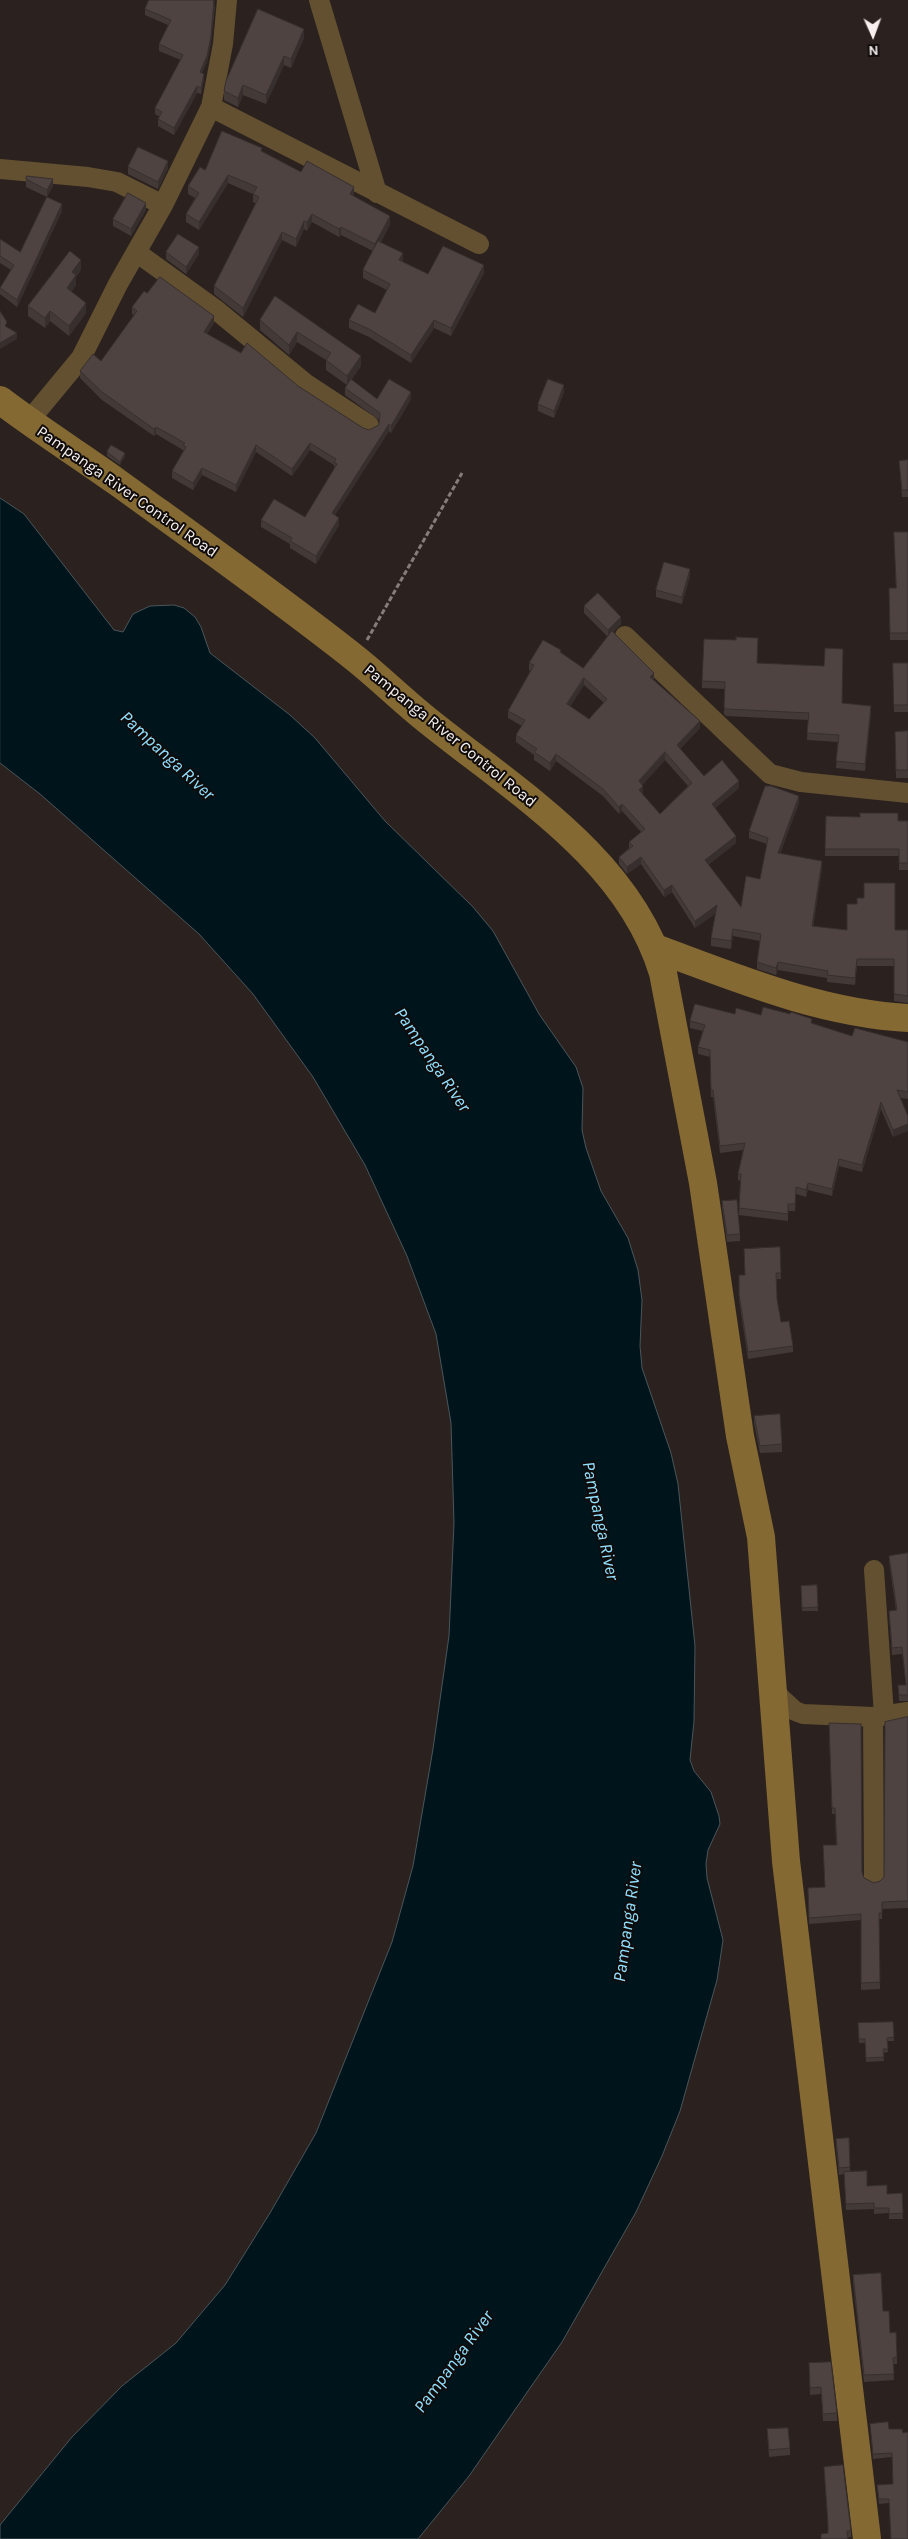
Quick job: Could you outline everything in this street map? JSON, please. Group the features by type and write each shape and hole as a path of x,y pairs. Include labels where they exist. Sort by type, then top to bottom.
{"main road":[{"name":"Pampanga River Control Road","path":"0,400 28,422 115,480 357,660 426,719 576,838 602,868 627,902 655,948 663,973 703,1184 738,1421 760,1537 786,1861 867,2539"},
{"path":"655,948 769,990 852,1012 908,1018"}],"street":[{"path":"28,422 81,358 118,284 163,205 211,107 222,44 227,0"},
{"path":"319,0 377,193"},
{"path":"211,107 479,244"},
{"path":"0,169 88,177 117,182 163,205"},
{"path":"136,252 229,320 305,383 369,425"},
{"path":"625,636 770,774 801,782 908,793"},
{"path":"874,1570 878,1716 874,1878"},
{"path":"772,1689 795,1711 802,1714 878,1716 908,1712"}],"path":[{"path":"357,660 375,623 462,473"}],"water":[{"name":"Pampanga River","path":"0,498 24,514 114,630 123,632 133,614 150,606 174,605 184,608 195,617 201,627 210,653 290,715 315,738 385,821 473,907 493,931 539,1014 576,1067 583,1088 582,1130 586,1148 601,1191 628,1238 638,1270 642,1300 640,1346 642,1368 671,1453 678,1484 695,1646 694,1721 690,1760 694,1771 711,1792 720,1824 708,1850 706,1864 707,1878 723,1940 717,1980 680,2111 636,2212 562,2342 469,2476 418,2539 0,2539 0,2525 72,2437 122,2386 176,2343 225,2285 270,2213 316,2133 392,1942 413,1866 433,1749 449,1636 454,1523 451,1423 436,1334 407,1256 365,1165 313,1077 253,994 199,934 40,794 0,763"}],"building":[{"path":"149,0 214,0 211,36 207,56 200,72 204,74 201,88 197,86 174,128 158,119 162,112 155,108 183,55 159,44 171,20 145,9"},
{"path":"258,9 304,29 291,59 284,56 266,95 243,85 238,98 224,91 226,81"},
{"path":"222,131 262,148 261,151 301,172 307,161 354,187 350,194 390,216 375,244 341,227 339,229 312,214 307,222 304,221 296,239 282,232 243,308 214,286 259,197 253,194 257,187 228,175 199,222 186,214 199,193 188,186 200,167 205,170"},
{"path":"138,147 168,161 158,182 128,167"},
{"path":"27,176 53,179 47,190 26,179"},
{"path":"128,193 146,203 131,229 113,219"},
{"path":"47,197 62,204 17,300 0,288 14,265 0,256 0,239 20,252"},
{"path":"178,234 199,247 186,267 166,252"},
{"path":"378,241 403,253 399,260 428,274 443,246 484,265 451,328 434,320 411,355 369,329 349,320 358,304 375,313 390,284 363,270"},
{"path":"70,251 81,260 72,272 76,275 67,288 86,303 69,326 50,311 45,318 28,306"},
{"path":"160,277 214,316 204,332 241,353 247,343 298,386 363,428 369,430 379,425 380,413 345,388 351,379 377,399 389,379 411,392 391,426 389,424 332,513 339,518 316,556 290,541 292,538 261,520 274,499 305,517 337,464 334,462 336,459 310,443 292,469 256,445 236,485 202,468 193,483 172,471 186,447 183,445 185,443 156,427 154,429 102,392 80,371 93,354 101,361 137,311 132,307 144,291 147,293"},
{"path":"275,296 361,356 347,376 326,360 331,353 297,332 289,345 260,320"},
{"path":"0,311 7,322 5,326 17,333 0,343"},
{"path":"548,379 564,385 554,411 538,404"},
{"path":"111,445 125,453 120,462 107,452"},
{"path":"908,460 908,490 902,490 899,461"},
{"path":"894,532 908,532 908,633 890,633 889,588 896,588"},
{"path":"664,562 690,569 682,597 656,590"},
{"path":"598,593 621,617 608,630 584,606"},
{"path":"612,631 654,673 650,677 700,721 677,745 704,776 722,760 739,781 712,804 736,836 705,860 741,907 746,876 760,879 768,838 749,831 765,786 771,786 799,796 778,853 822,861 812,926 847,930 847,904 857,904 857,898 864,898 864,883 895,883 895,930 908,930 908,996 894,994 894,959 857,959 855,978 827,975 828,971 778,962 776,968 757,962 761,934 733,929 731,941 711,938 717,905 695,921 672,885 664,890 641,857 627,867 619,857 633,846 629,842 645,829 622,804 619,807 603,789 556,754 550,763 534,752 537,749 516,735 525,720 508,711 534,665 529,663 543,640 561,650 560,652 583,668","holes":["584,678 607,699 589,719 567,704","665,752 692,783 660,814 639,790 643,786 639,781"]},
{"path":"736,637 758,638 757,663 824,666 825,648 843,649 842,703 871,706 865,764 836,761 839,735 807,733 809,713 726,709 724,707 725,682 702,681 704,639 736,640"},
{"path":"893,663 908,663 908,705 894,705"},
{"path":"908,731 908,770 896,770 895,732"},
{"path":"860,813 898,813 898,821 908,821 908,863 899,863 899,849 825,849 826,816 860,817"},
{"path":"695,1004 735,1014 736,1008 761,1015 763,1007 790,1014 791,1012 812,1019 811,1023 852,1036 855,1028 908,1042 908,1092 897,1090 908,1116 908,1124 893,1130 881,1102 862,1165 839,1159 832,1189 808,1183 806,1190 796,1187 795,1204 788,1204 788,1214 739,1208 741,1174 738,1174 745,1143 720,1146 713,1090 711,1090 710,1050 698,1047 705,1025 690,1021"},
{"path":"737,1200 740,1234 727,1235 722,1201"},
{"path":"780,1247 781,1273 776,1273 777,1299 781,1322 789,1321 793,1346 748,1352 739,1294 739,1275 745,1275 744,1249"},
{"path":"780,1414 782,1444 760,1446 754,1416"},
{"path":"908,1553 908,1695 899,1695 898,1685 906,1685 902,1647 892,1648 889,1611 897,1610 889,1556"},
{"path":"817,1585 818,1607 802,1608 801,1586"},
{"path":"908,1717 908,1901 882,1902 882,1913 879,1913 880,1982 861,1983 861,1914 809,1918 808,1888 825,1887 823,1845 837,1845 835,1808 832,1808 829,1723 861,1724 862,1872 864,1878 874,1883 884,1877 885,1722"},
{"path":"893,2022 894,2037 887,2038 888,2049 883,2049 884,2057 866,2058 865,2039 859,2039 858,2023"},
{"path":"849,2138 850,2167 839,2168 836,2139"},
{"path":"867,2171 867,2186 887,2185 887,2194 902,2193 903,2213 889,2214 889,2208 874,2208 874,2203 846,2204 844,2172"},
{"path":"881,2273 883,2311 889,2311 890,2333 896,2332 897,2357 893,2358 894,2374 864,2375 853,2275"},
{"path":"831,2362 837,2413 823,2414 821,2387 810,2388 809,2363"},
{"path":"888,2422 889,2429 902,2429 903,2433 908,2432 908,2539 891,2539 889,2499 879,2499 877,2485 893,2484 892,2453 873,2454 870,2424"},
{"path":"788,2428 790,2448 769,2450 767,2429"},
{"path":"843,2465 851,2531 847,2531 848,2539 821,2539 821,2534 828,2533 824,2467"}]}
